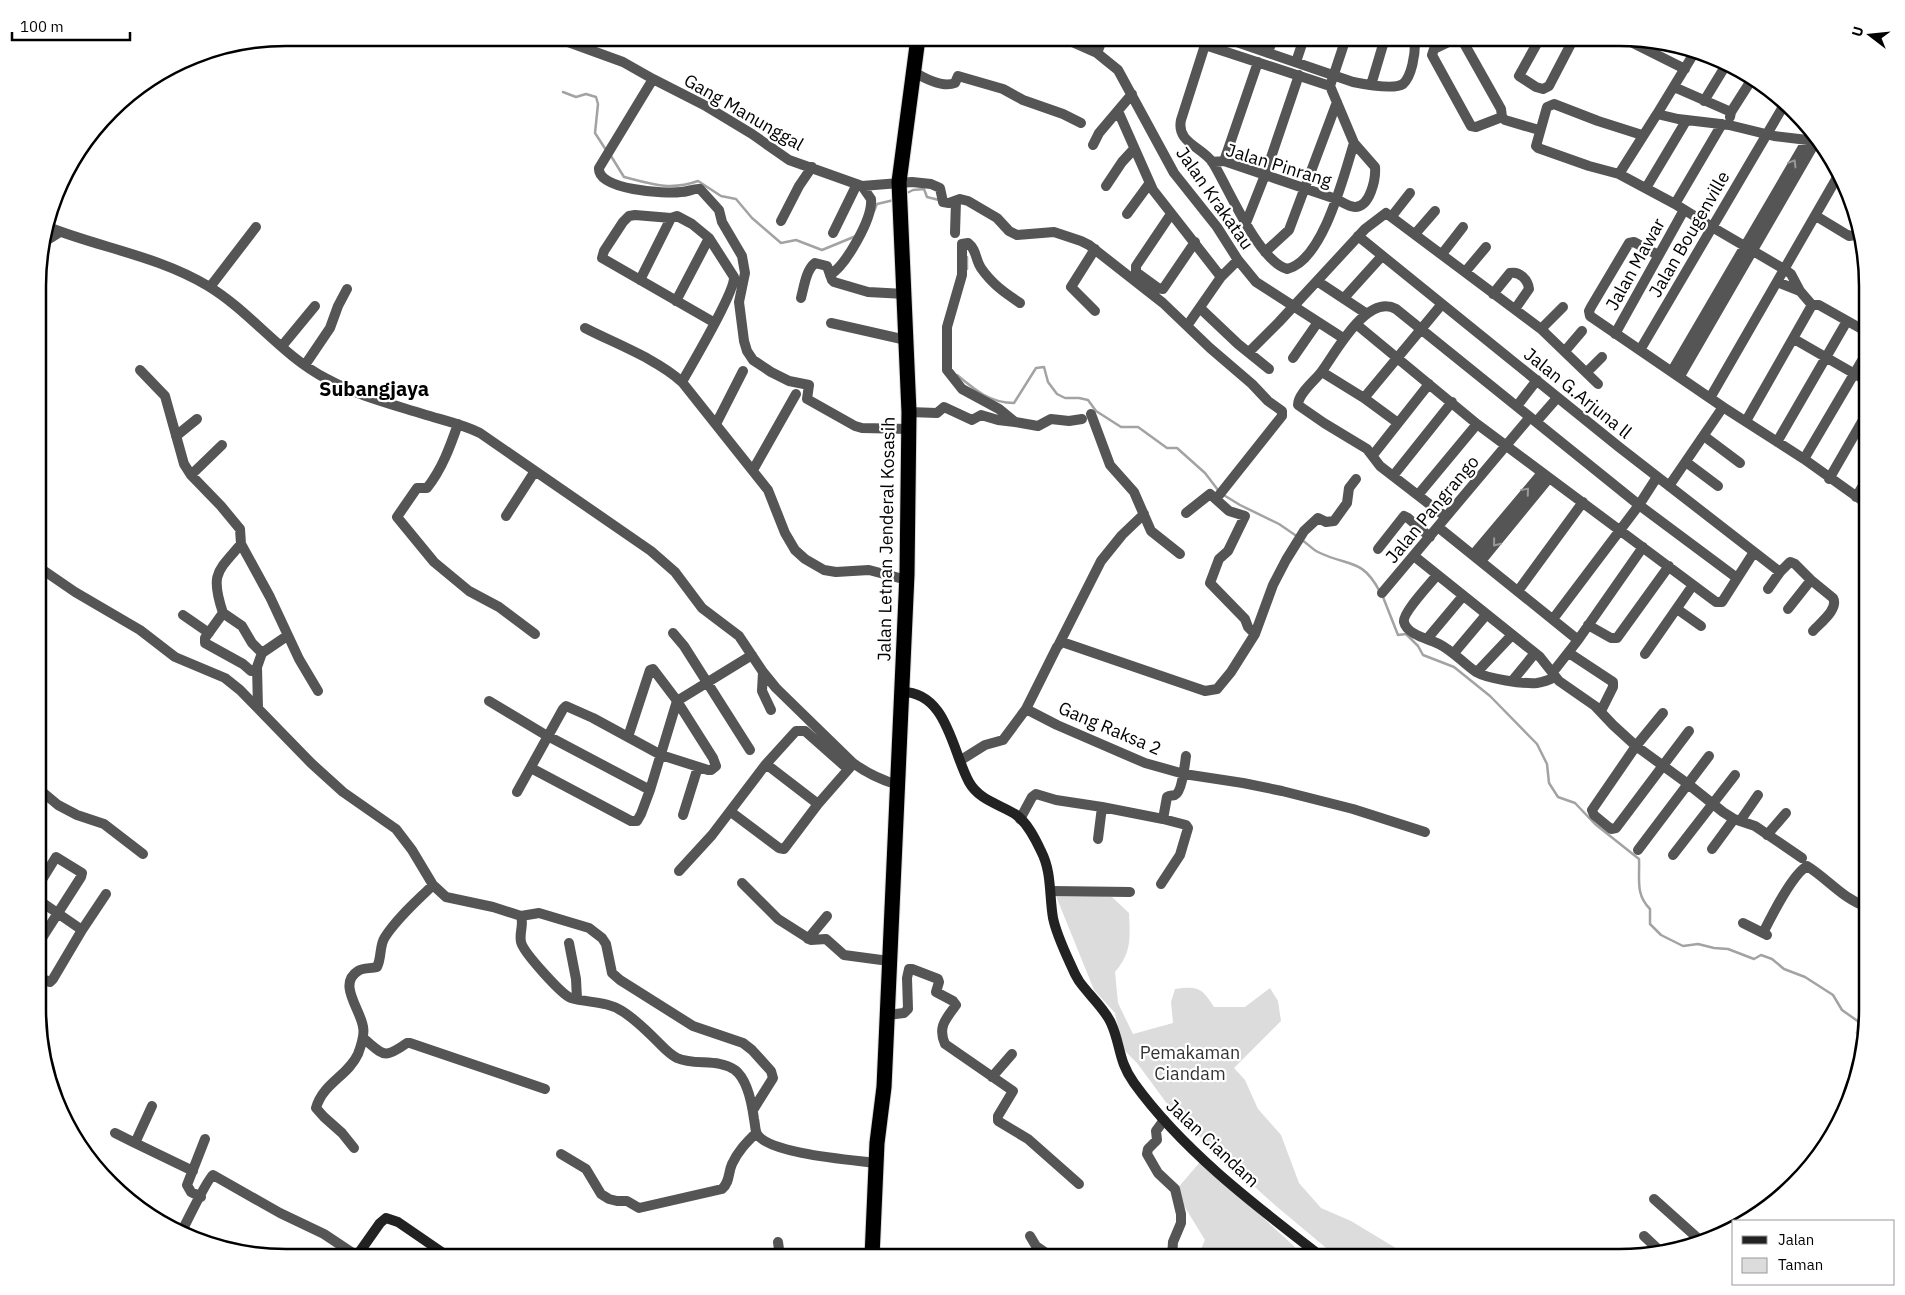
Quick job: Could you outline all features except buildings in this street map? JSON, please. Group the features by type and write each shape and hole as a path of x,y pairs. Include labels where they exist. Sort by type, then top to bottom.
{"highway":[{"name":"Jalan Letnan Jenderal Kosasih","path":"872,1249 876,1163 888,1014 906,580 908,412 905,294 899,182 917,46"}],"street":[{"name":"Gang Manunggal","path":"579,46 623,62 704,105 752,134 789,160 859,185"},
{"name":"Jalan Krakatau","path":"1081,46 1097,53 1118,70 1174,173 1256,282 1343,338"},
{"path":"1097,53 1100,46"},
{"path":"1205,46 1180,127 1181,131 1190,144 1212,162 1246,223 1265,252 1281,267 1289,269 1296,265 1320,240 1336,199 1354,143 1330,86 1343,46"},
{"path":"1216,46 1330,86"},
{"path":"1252,46 1268,53 1365,85 1398,86 1405,81 1410,73 1415,46"},
{"path":"1268,53 1270,46"},
{"path":"1296,62 1301,46"},
{"path":"1371,85 1383,46"},
{"path":"1435,46 1432,55 1471,126 1476,127 1502,117"},
{"path":"1466,46 1501,109 1502,117 1505,120 1539,130"},
{"path":"1536,46 1519,76 1536,87 1544,89 1549,86 1570,46"},
{"path":"1642,48 1685,69"},
{"path":"1619,174 1692,58"},
{"path":"1224,161 1258,62"},
{"path":"1704,101 1723,70"},
{"path":"914,72 931,80 951,84 955,83 958,76 995,86 1081,123"},
{"path":"1246,223 1265,175 1299,75"},
{"path":"653,79 599,168 599,174 611,183 651,191 675,193 691,191 696,188 700,189 719,210 722,222 742,256 745,274 739,302 745,346 753,360 789,381 808,385 807,399 848,423 862,428 908,430"},
{"name":"Jalan Mawar","path":"1615,334 1658,255 1680,207 1749,85"},
{"path":"1674,87 1704,101 1728,120 1767,134 1807,138"},
{"path":"1093,145 1099,134 1132,94"},
{"path":"1265,252 1290,230 1337,102"},
{"path":"1642,135 1554,104 1547,107 1535,143 1538,148 1588,166 1619,174 1680,207 1791,274 1800,291 1812,305 1818,305 1859,328"},
{"path":"1660,108 1686,121 1728,120"},
{"name":"Jalan Bougenville","path":"1640,350 1781,110"},
{"path":"1118,111 1149,184 1221,278"},
{"path":"1646,188 1686,121"},
{"path":"1676,374 1809,141"},
{"name":"Jalan Pinrang","path":"1212,162 1224,161 1336,199 1350,206 1362,205 1369,196 1376,171 1374,164 1354,143"},
{"path":"1106,186 1122,162 1134,149"},
{"path":"781,221 799,186 812,167"},
{"path":"859,185 899,182 935,185 940,188 943,202 949,203 960,199 968,201 997,218 1009,231 1017,235 1054,232 1081,241 1095,249 1163,303 1252,384 1266,400 1282,411 1280,418 1216,499"},
{"path":"1710,398 1835,182"},
{"path":"1127,214 1149,184"},
{"path":"832,233 859,185"},
{"path":"830,275 836,271 846,258 870,212 871,199 859,185"},
{"path":"1392,216 1410,193"},
{"path":"955,234 956,201"},
{"path":"1416,234 1435,210"},
{"path":"1171,214 1136,266 1136,272 1158,288 1163,289 1195,242"},
{"path":"1249,352 1358,236 1384,214 1390,214 1541,329 1598,384"},
{"path":"682,382 715,323 734,280 732,274 709,238 692,224 681,218 675,216 671,218 635,215 629,216 624,220 602,255 604,260 715,323"},
{"path":"1816,216 1849,236 1853,236"},
{"path":"640,280 671,218"},
{"path":"210,287 256,226"},
{"path":"1442,254 1463,228"},
{"path":"53,229 166,266 210,287 326,379 348,389 458,424 480,433 664,562 683,582 702,608 735,632 776,688 851,766"},
{"path":"52,237 60,232"},
{"name":"Jalan G.Arjuna ll","path":"1358,236 1657,477 1780,572"},
{"path":"676,300 709,238"},
{"path":"1658,255 1634,242 1629,243 1591,306 1590,316 1723,407 1778,442 1859,499"},
{"path":"1015,422 999,409 962,389 947,370 947,327 962,275 962,244 968,243 972,246 980,266 990,280 1001,291 1020,303"},
{"path":"1465,272 1486,247"},
{"path":"1095,249 1070,287 1095,311"},
{"path":"1344,298 1382,256"},
{"path":"1189,323 1221,278 1238,260"},
{"path":"801,298 808,273 813,264 819,263 824,264 834,282 868,292 905,294"},
{"path":"1493,294 1510,273 1516,273 1521,276 1528,282 1529,289 1515,310"},
{"path":"1317,281 1367,314"},
{"path":"1777,282 1800,291"},
{"path":"305,364 330,328 347,289"},
{"path":"1364,398 1442,304"},
{"path":"1746,421 1812,305"},
{"path":"282,346 315,306"},
{"path":"1446,517 1377,463 1373,455 1365,447 1298,405 1299,398 1322,372 1343,338 1367,314 1384,307 1392,307 1421,328 1639,505 1737,578"},
{"path":"1541,329 1563,307"},
{"path":"1200,308 1269,369"},
{"path":"1778,442 1847,321"},
{"path":"1292,358 1318,322"},
{"path":"831,323 906,340"},
{"path":"1356,324 1477,424 1693,585 1720,603 1754,552"},
{"path":"585,328 654,363 682,382 772,496 785,533 795,550 805,559 830,571 869,570 906,580"},
{"path":"1565,351 1582,331"},
{"path":"1794,339 1859,377"},
{"path":"1587,372 1602,357"},
{"path":"1804,460 1859,366"},
{"path":"140,370 165,396 184,464 191,475 240,529 241,544 270,597 286,636 318,691"},
{"path":"716,424 744,370"},
{"path":"1322,372 1364,398 1398,423"},
{"path":"1517,406 1537,380"},
{"path":"1373,455 1429,384"},
{"path":"753,470 796,394"},
{"name":"Jalan Pangrango","path":"1382,593 1506,445 1558,398"},
{"path":"1393,476 1452,402"},
{"path":"908,412 937,413 944,407 972,420 981,415 998,420 1038,426 1051,419 1069,422 1086,417 1110,465 1134,492 1152,531 1180,554"},
{"path":"1669,486 1723,407"},
{"path":"176,436 197,420"},
{"path":"458,424 444,461 435,478 427,488 417,488 397,517 434,562 469,591 499,607 535,634"},
{"path":"1418,494 1477,424"},
{"path":"1830,479 1859,427"},
{"path":"1704,436 1740,463"},
{"path":"191,475 222,445"},
{"path":"1686,462 1718,486"},
{"path":"506,516 535,471"},
{"path":"1477,558 1545,475"},
{"path":"1553,619 1639,505 1657,477"},
{"path":"1059,644 1065,642 1144,671 1209,691 1220,686 1255,634 1273,585 1304,531 1318,518 1326,522 1334,521 1347,503 1349,488 1356,479"},
{"path":"1856,497 1859,492"},
{"path":"1186,513 1209,494 1229,511 1245,517 1228,551 1219,559 1210,583 1245,619 1248,627 1255,634"},
{"path":"1518,591 1583,502"},
{"path":"961,760 985,745 1003,740 1026,709 1101,561 1144,514"},
{"path":"1378,549 1404,516 1430,537"},
{"path":"1438,527 1578,640"},
{"path":"241,544 222,565 216,578 217,592 223,613 242,626 252,643 262,653"},
{"path":"1437,575 1404,619 1409,629 1441,644 1477,672 1536,683 1547,681 1554,674 1643,547"},
{"path":"1414,556 1547,664 1563,685 1601,711 1636,746 1712,804 1737,820 1755,826 1767,834 1849,899 1859,903"},
{"path":"1768,589 1790,562 1795,564 1833,598 1835,602 1834,608 1813,631"},
{"path":"1588,625 1611,638 1618,638 1669,566"},
{"path":"46,572 75,592 140,630 175,657 225,678 255,704 276,728 343,792 396,829 434,885 446,897 493,906 521,916 539,913 589,928 602,938 606,944 612,973 615,976 693,1026 737,1040 748,1046 770,1071 773,1078 752,1110"},
{"path":"1788,609 1811,580"},
{"path":"1645,654 1693,585"},
{"path":"1427,639 1463,596"},
{"path":"1677,609 1700,626"},
{"path":"223,613 204,641 208,646 254,669"},
{"path":"183,614 209,633"},
{"path":"1454,653 1486,615"},
{"path":"673,633 684,646 750,750"},
{"path":"1477,672 1512,635"},
{"path":"255,704 254,669 262,653 286,636"},
{"path":"1568,653 1613,682 1613,687 1601,711"},
{"path":"531,768 631,821 637,821 650,790 677,701 752,654"},
{"path":"1513,680 1535,654"},
{"path":"517,792 564,707 574,709 661,755 711,770 716,763 677,701 654,670 651,669 628,737"},
{"path":"763,672 762,691 770,710"},
{"name":"Jalan Ciandam","path":"901,692 920,696 933,705 942,719 968,780 975,790 985,799 1020,819 1028,829 1045,858 1054,923 1079,982 1110,1020 1120,1058 1128,1075 1164,1120 1231,1184 1312,1249"},
{"path":"489,701 650,790"},
{"name":"Gang Raksa 2","path":"1026,709 1057,725 1145,763 1184,774 1282,791 1425,832"},
{"path":"1663,714 1636,746 1592,810 1594,815 1611,829 1616,828 1689,731"},
{"path":"679,871 731,812 766,764 796,731 802,730 851,766 898,785"},
{"path":"1163,820 1167,796 1177,793 1184,774 1186,756"},
{"path":"1638,850 1709,756"},
{"path":"766,764 818,804"},
{"path":"731,812 782,849 787,846 818,804 851,766"},
{"path":"683,815 698,767"},
{"path":"1672,855 1735,775"},
{"path":"1020,819 1036,794 1056,800 1186,825 1188,828 1180,855 1161,884"},
{"path":"46,795 58,805 77,815 104,824 142,854"},
{"path":"1712,849 1758,795"},
{"path":"1098,838 1102,808"},
{"path":"1767,834 1786,813"},
{"path":"46,873 56,857 82,873 46,931"},
{"path":"1743,922 1765,934 1778,902 1804,862"},
{"path":"742,883 778,919 808,939 813,941 826,938 847,955 890,961"},
{"path":"354,1148 342,1133 316,1108 326,1088 349,1070 363,1038 364,1028 350,995 351,978 362,969 377,967 380,948 385,937 398,921 434,885"},
{"path":"1051,891 1130,892"},
{"path":"46,981 48,982 53,979 106,894"},
{"path":"46,905 82,930"},
{"path":"521,916 520,939 523,947 566,995 620,1009 674,1057 722,1064 736,1071 744,1081 756,1133 767,1143 837,1159 876,1163"},
{"path":"808,939 827,916"},
{"path":"569,943 576,979 577,999"},
{"path":"888,1014 904,1013 908,1009 907,978 909,969 938,979 936,992 953,1001 956,1005 945,1019 942,1036 945,1044 1014,1092 1000,1113 998,1121 1028,1139 1079,1184"},
{"path":"363,1038 383,1052 391,1054 407,1043 410,1043 546,1089"},
{"path":"992,1077 1012,1054"},
{"path":"135,1143 152,1106"},
{"path":"1164,1120 1156,1131 1157,1140 1148,1149 1147,1154 1158,1173 1175,1189 1181,1214 1181,1223 1172,1242 1172,1249"},
{"path":"115,1133 193,1171"},
{"path":"561,1154 586,1169 602,1194 608,1199 617,1202 627,1201 638,1208 722,1189 728,1183 730,1169 740,1150 756,1133"},
{"path":"201,1197 191,1192 187,1187 205,1139"},
{"path":"185,1226 209,1178 215,1175 280,1213 324,1234 346,1249"},
{"path":"1654,1199 1695,1236"},
{"path":"362,1249 380,1222 389,1218 437,1249"},
{"path":"1030,1236 1036,1246 1040,1249"},
{"path":"1644,1236 1655,1246"},
{"path":"778,1242 779,1249"}],"green space":[{"name":"Pemakaman Ciandam","path":"1093,895 1112,897 1129,913 1129,944 1121,965 1115,972 1118,1003 1133,1034 1173,1023 1171,1002 1175,989 1194,988 1199,990 1214,1007 1245,1007 1270,988 1278,1001 1281,1021 1234,1068 1245,1080 1258,1109 1281,1135 1299,1183 1321,1208 1351,1221 1397,1249 1327,1249 1206,1143 1168,1105 1137,1063 1122,1048 1115,1013 1094,990 1056,896"},
{"path":"1201,1161 1295,1247 1293,1249 1201,1249 1205,1240 1175,1191"}],"waterway":[{"path":"563,92 576,97 586,94 596,97 598,104 595,133 606,150"},
{"path":"611,156 624,177 669,186 678,186 698,181 721,196 736,199 752,218 781,243 796,240 822,250 856,236"},
{"path":"905,194 913,190 924,189 927,197 939,200"},
{"path":"874,211 877,204 894,200"},
{"path":"967,257 967,269"},
{"path":"957,375 983,395 998,401 1014,403 1036,368 1044,367 1048,382 1057,394 1065,398 1088,400 1096,411 1121,427 1138,427 1167,448 1177,448 1205,473 1218,490"},
{"path":"1222,494 1279,524 1298,537"},
{"path":"1302,540 1318,552 1354,564 1367,573 1380,592"},
{"path":"1383,597 1398,635 1406,634 1418,646 1423,655 1454,667 1490,696 1537,744 1547,764 1549,783 1558,797 1575,803 1595,824 1639,859 1640,892 1650,909 1650,924 1661,935 1683,946 1698,944 1728,949 1754,959 1761,955 1772,959 1784,969 1805,977 1833,995 1842,1010 1858,1021"}],"district":[{"name":"Subangjaya","path":"374,388"}]}
